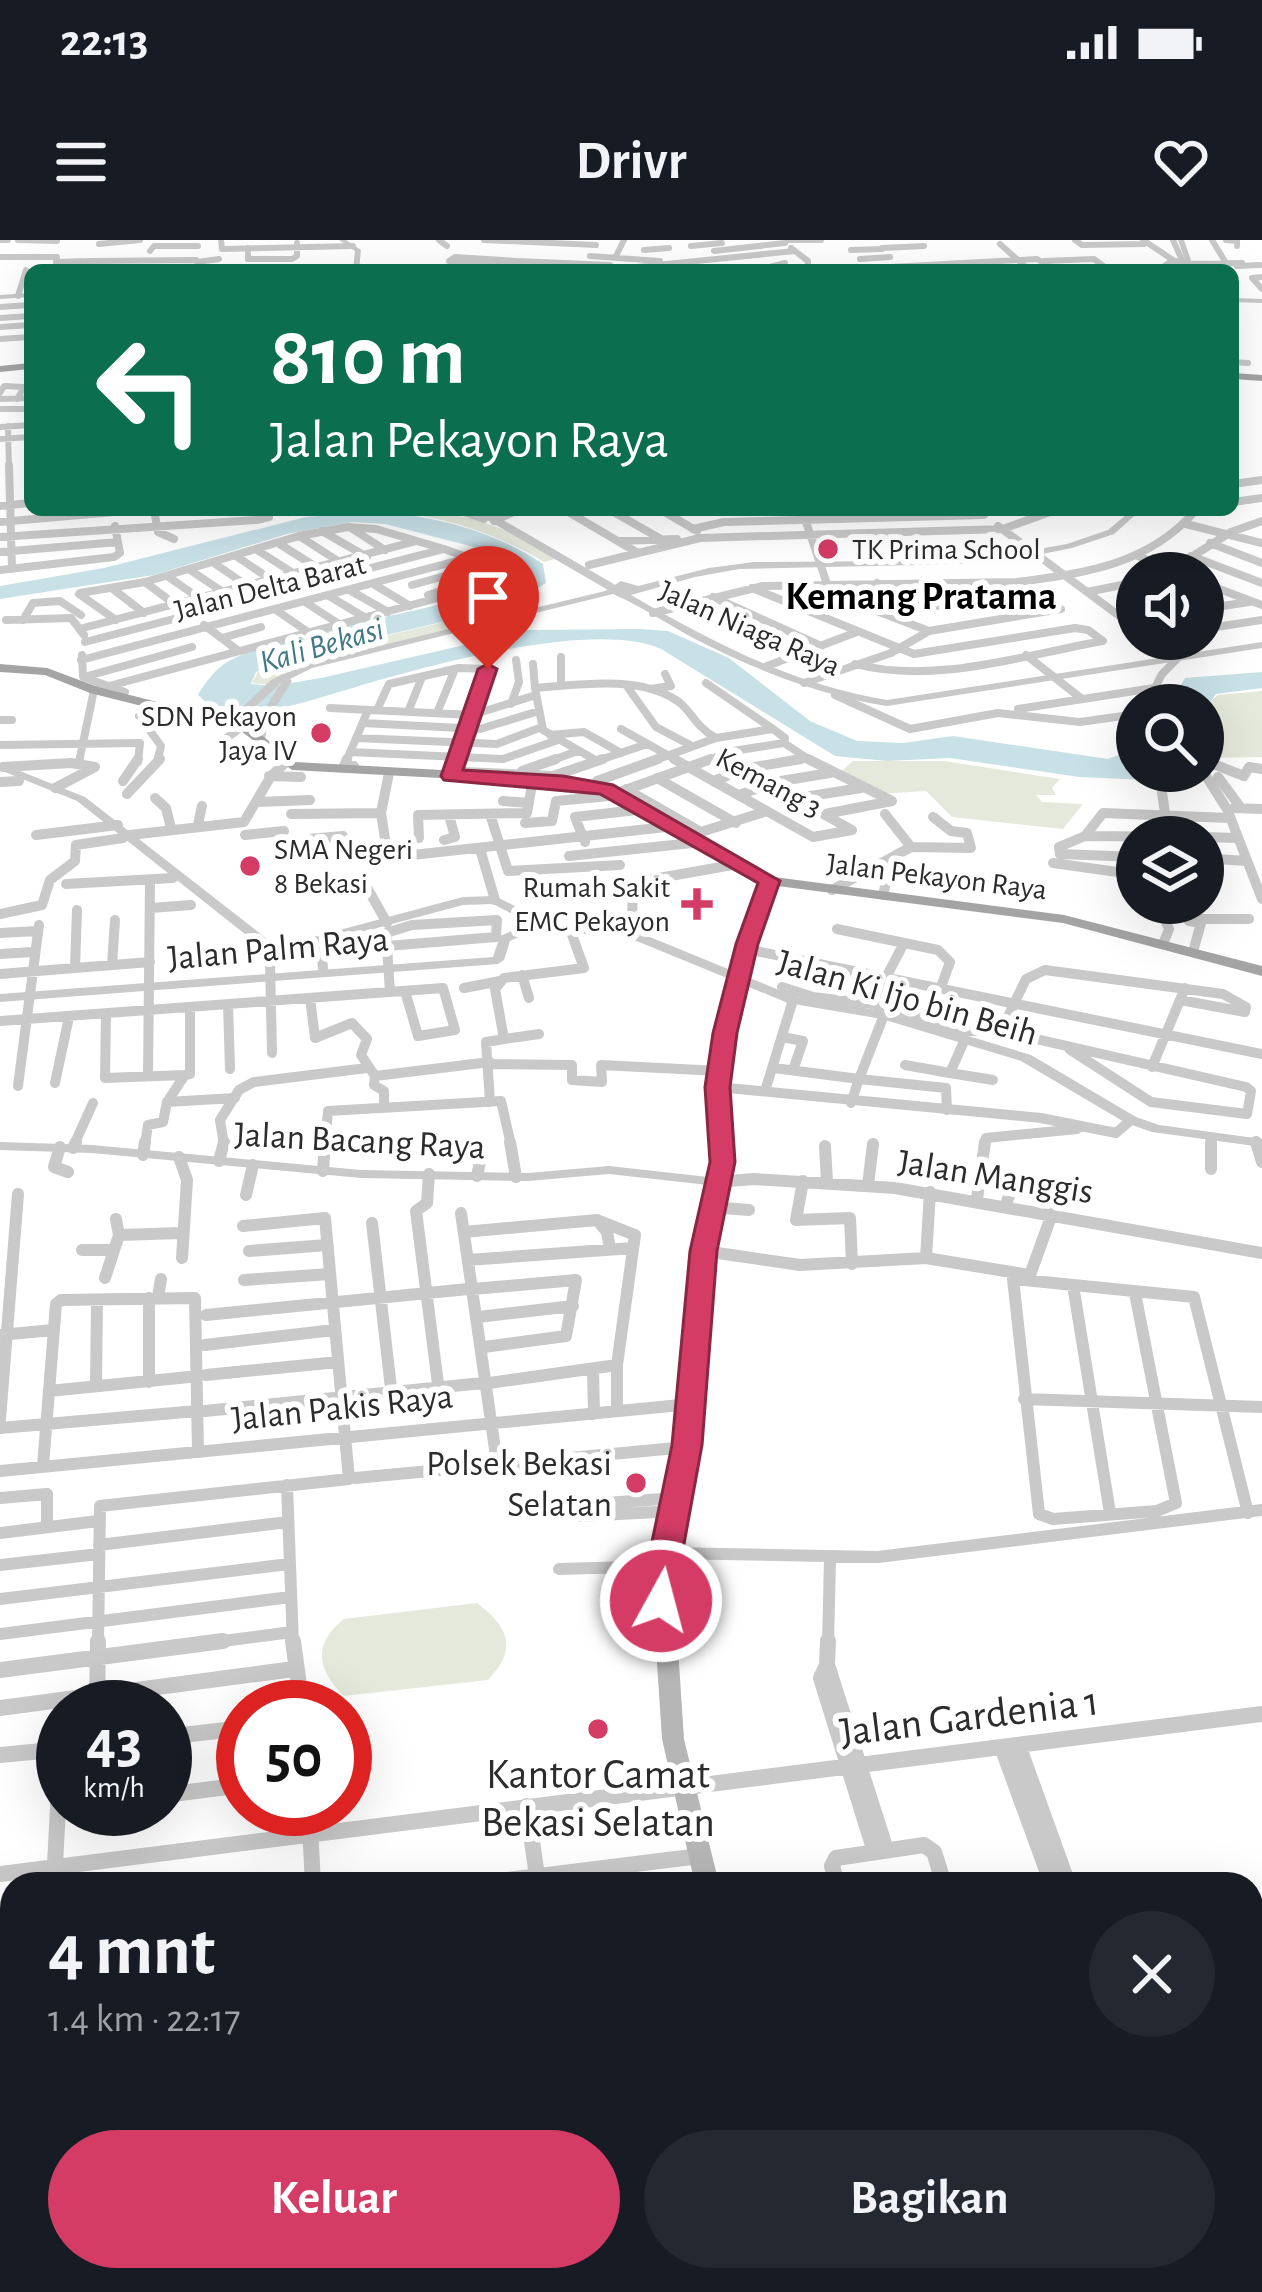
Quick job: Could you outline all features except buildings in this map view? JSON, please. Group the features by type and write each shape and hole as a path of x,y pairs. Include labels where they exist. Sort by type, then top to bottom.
{"main road":[{"path":"0,668 47,672 153,706 239,723 261,737 285,763"},
{"name":"Jalan Pekayon Raya","path":"285,763 532,779 621,792 770,881 1041,915 1262,971"},
{"path":"704,1872 673,1739 661,1601 691,1404 710,1207 723,1147 719,1079 737,977 770,881"}],"street":[{"path":"102,240 100,245 140,240"},
{"path":"190,240 198,246"},
{"path":"221,240 222,255"},
{"path":"342,240 355,243"},
{"path":"439,240 450,248 483,251 597,243 584,264"},
{"path":"617,253 624,240"},
{"path":"663,240 679,254"},
{"path":"689,243 753,240"},
{"path":"617,253 630,257 679,254 821,240"},
{"path":"1075,240 1082,245 1143,242 1175,264"},
{"path":"1177,240 1188,260 1178,264"},
{"path":"1212,240 1226,262"},
{"path":"1226,240 1236,241 1237,246"},
{"path":"784,241 808,264"},
{"path":"3,242 57,256"},
{"path":"556,261 568,242"},
{"path":"149,253 197,264 246,247 355,243"},
{"path":"689,243 718,264"},
{"path":"246,247 295,258 297,244"},
{"path":"590,256 640,244 664,264 795,251"},
{"path":"1000,244 1022,264"},
{"path":"120,264 149,253 198,246"},
{"path":"197,264 198,246"},
{"path":"866,264 850,249 924,246"},
{"path":"880,247 898,264"},
{"path":"652,254 669,248"},
{"path":"0,260 19,249 57,256"},
{"path":"483,251 506,249"},
{"path":"769,254 784,264"},
{"path":"0,260 57,256"},
{"path":"630,257 631,264"},
{"path":"734,257 743,263 784,264"},
{"path":"860,259 890,257"},
{"path":"975,264 1094,259 1101,264"},
{"path":"1070,260 1075,264"},
{"path":"760,261 765,264"},
{"path":"992,261 996,264"},
{"path":"1045,261 1048,264"},
{"path":"1216,264 1242,263"},
{"path":"17,296 24,276"},
{"path":"1262,277 1252,278 1262,289"},
{"path":"2,302 24,295"},
{"path":"1239,362 1248,363"},
{"path":"17,399 23,387 4,386 0,396 17,399 24,398"},
{"path":"3,426 5,481 11,493 12,569"},
{"path":"0,494 11,493"},
{"path":"0,506 24,504"},
{"path":"0,522 69,516"},
{"path":"155,516 158,533 175,539"},
{"path":"172,516 173,525"},
{"path":"0,536 251,516"},
{"name":"Jalan Niaga Raya","path":"498,516 658,611 835,695 887,703 930,699 1170,660"},
{"name":"Jalan Niaga Raya","path":"499,516 589,565 623,590"},
{"path":"576,516 639,553"},
{"path":"621,516 662,539"},
{"path":"671,516 704,538"},
{"path":"693,529 791,516"},
{"path":"803,516 830,584 845,599 929,631"},
{"path":"880,516 886,534"},
{"path":"985,516 1116,613"},
{"path":"1031,516 1035,520"},
{"path":"618,541 1003,529 1044,516"},
{"path":"1034,552 1099,532 1119,516"},
{"path":"221,742 275,682 318,663 737,566 1034,552 1102,537 1129,516"},
{"path":"1144,552 1192,516"},
{"path":"1197,552 1261,521"},
{"path":"1186,524 1262,543"},
{"path":"0,570 108,559 120,553 116,526"},
{"path":"348,527 386,550"},
{"path":"116,620 78,595 145,582 299,536 348,527 376,529 470,557 485,565 491,578 428,595"},
{"path":"101,689 434,599 322,531"},
{"path":"299,536 339,562"},
{"path":"589,565 704,538"},
{"path":"0,552 118,542"},
{"path":"66,618 83,628 414,542"},
{"path":"278,543 316,567"},
{"path":"1210,543 1262,563"},
{"path":"85,643 444,549"},
{"path":"257,550 293,573"},
{"path":"236,556 339,624"},
{"name":"Jalan Delta Barat","path":"81,660 470,557"},
{"path":"950,592 1067,575 1116,562"},
{"path":"214,563 247,585"},
{"path":"412,585 485,565"},
{"path":"1224,569 1262,583"},
{"path":"190,570 223,592"},
{"path":"167,576 200,598"},
{"path":"937,581 1082,698"},
{"path":"145,582 236,649"},
{"path":"658,611 711,596 784,585 1022,582"},
{"path":"808,681 900,649 929,631 1061,609 1040,596 933,610 877,583"},
{"path":"375,585 411,606"},
{"path":"781,600 784,585"},
{"path":"1087,592 1116,587"},
{"path":"752,588 917,653 1079,628 1103,641 1029,657 904,674 855,664"},
{"path":"113,589 144,613"},
{"path":"261,737 264,717 290,678 623,590"},
{"path":"352,591 388,612"},
{"path":"1224,591 1257,603"},
{"path":"1224,599 1234,595"},
{"path":"329,596 365,618"},
{"path":"711,596 821,646"},
{"path":"6,620 23,620 66,618 81,614 67,604 31,603 23,620"},
{"path":"1224,606 1257,603"},
{"path":"66,618 67,604"},
{"path":"276,610 308,632"},
{"path":"247,618 277,639"},
{"path":"1224,626 1262,620"},
{"path":"82,677 83,628"},
{"path":"222,638 261,628"},
{"path":"772,664 857,632"},
{"path":"176,635 209,659"},
{"name":"Jalan Niaga Raya","path":"1224,651 1262,645"},
{"path":"82,677 192,647"},
{"path":"561,657 561,685"},
{"path":"511,704 519,682 516,660"},
{"path":"1156,684 1176,660"},
{"path":"1148,663 1162,674"},
{"path":"533,664 542,727 597,761"},
{"path":"437,713 455,669"},
{"path":"452,773 488,669 455,669 388,684 344,766 452,773 558,775 647,744"},
{"path":"649,689 670,686 665,674"},
{"path":"82,677 101,689 125,692"},
{"path":"408,712 422,677"},
{"name":"Jalan Niaga Raya","path":"808,681 873,696 930,699"},
{"path":"330,708 472,715 561,685 595,683 649,689 680,701 695,726 716,738"},
{"path":"706,683 785,738 784,743"},
{"path":"626,686 656,727 692,746"},
{"path":"75,763 101,689"},
{"path":"835,695 900,727 914,729 1116,693"},
{"path":"127,794 147,778 161,757 161,746 151,734 160,722 140,716 153,706"},
{"path":"1037,706 1049,717"},
{"path":"363,723 467,729 538,711"},
{"path":"998,713 1085,722 1116,717"},
{"path":"239,723 264,717"},
{"path":"356,738 497,744 542,727"},
{"name":"Kemang 3","path":"656,727 621,729 813,837 852,830 825,814"},
{"path":"597,781 716,738 773,729"},
{"path":"350,752 502,759 554,738 584,733 621,753"},
{"path":"0,745 140,743 137,766 123,781"},
{"path":"554,819 556,801 621,792 733,751 784,743 830,773 892,801 825,814 770,784"},
{"path":"515,773 578,751"},
{"path":"713,781 748,768 806,758"},
{"path":"1,772 75,763 95,769 55,788"},
{"path":"244,834 269,776 285,763"},
{"path":"1224,775 1238,777 1249,767 1262,769"},
{"path":"1,772 71,801 120,831 196,900 268,946 387,923 463,901 495,900 480,849"},
{"path":"1,772 81,799 196,900"},
{"path":"385,839 382,813 389,772"},
{"path":"739,795 830,773"},
{"path":"269,776 301,777"},
{"path":"657,778 736,824"},
{"path":"419,838 416,817 526,813 532,779"},
{"path":"1224,787 1240,808"},
{"path":"797,799 862,788"},
{"path":"621,792 701,832 767,811"},
{"path":"1162,792 1165,813"},
{"path":"1220,792 1262,899"},
{"path":"155,798 166,808 171,828"},
{"path":"258,802 310,800"},
{"path":"503,801 529,802"},
{"path":"198,824 202,806"},
{"path":"1084,836 1103,814 1262,809"},
{"path":"525,823 637,811"},
{"path":"291,814 382,813"},
{"path":"308,838 344,842 340,814"},
{"path":"490,814 508,871 620,865"},
{"path":"885,814 907,836 911,848"},
{"path":"444,840 454,837 449,815"},
{"path":"575,817 590,854"},
{"path":"933,817 950,831"},
{"path":"36,835 198,824 244,834 284,831"},
{"path":"376,859 675,826"},
{"path":"0,914 42,905 50,880 75,861 76,845 120,831"},
{"path":"832,890 911,848 970,844 967,833 932,832"},
{"path":"1056,859 1059,847 1084,836 1116,836"},
{"path":"1224,838 1237,838"},
{"path":"569,856 692,843"},
{"path":"545,846 550,869"},
{"path":"1056,859 1116,858"},
{"path":"1056,859 1116,870"},
{"path":"1224,860 1246,861"},
{"path":"580,892 633,889 655,879 686,876 688,870 739,864"},
{"path":"883,896 889,874"},
{"path":"67,884 173,878"},
{"path":"148,1076 150,882"},
{"path":"304,891 365,884 387,923"},
{"path":"624,931 632,920 633,889"},
{"path":"151,908 196,900"},
{"name":"Jalan Ki Ijo bin Beih","path":"495,900 538,924 572,932 624,931 788,994 884,1015 1038,1062 1131,1120 1178,1135 1259,1143"},
{"path":"75,968 77,910"},
{"path":"1224,917 1249,919"},
{"path":"323,968 321,950 383,945 496,937 497,919 386,933 383,945 390,992"},
{"path":"112,965 115,920"},
{"path":"244,934 260,920"},
{"name":"Jalan Palm Raya","path":"0,998 150,987 271,970 498,960 504,939 538,924"},
{"path":"1163,944 1167,924"},
{"path":"1193,952 1200,924"},
{"path":"0,933 38,928 18,1086"},
{"path":"837,929 930,947 949,959 942,984"},
{"path":"464,988 584,968 572,932"},
{"path":"872,1004 904,943"},
{"path":"746,946 1262,1051"},
{"path":"0,954 33,952"},
{"path":"0,974 149,962"},
{"path":"271,970 272,1053"},
{"path":"1001,1031 1031,974 1045,970 1248,1010 1223,994 1183,994"},
{"path":"522,975 529,998"},
{"path":"884,976 1014,1002"},
{"path":"501,981 502,987 494,990 504,1039"},
{"path":"0,1022 443,988 454,1029 418,1036 405,991"},
{"path":"764,1091 782,1037 788,994 872,1004 965,1030 1001,1031 1249,1088 1247,1114 1150,1102 1069,1049"},
{"path":"1152,1067 1183,994"},
{"path":"352,995 352,1023 367,1039 361,1055 374,1085 385,1093 384,1108"},
{"path":"310,998 315,1038 352,1023"},
{"path":"228,1004 230,1069"},
{"path":"106,1014 104,1078 185,1075 190,1074 190,1007"},
{"path":"851,1103 884,1015"},
{"path":"55,1083 69,1017"},
{"path":"490,1102 486,1042 539,1034"},
{"path":"782,1037 803,1041 793,1070"},
{"path":"950,1073 965,1039"},
{"path":"219,1161 225,1140 220,1120 239,1090 254,1082 490,1063 572,1065 572,1080 602,1082 601,1065 719,1079 764,1091 851,1103 904,1100 1118,1132 1131,1120"},
{"path":"905,1065 993,1080"},
{"path":"774,1068 946,1088 947,1110"},
{"path":"143,1155 148,1125 163,1122 167,1102 185,1075"},
{"path":"167,1102 235,1099"},
{"path":"323,1171 325,1113 490,1102 506,1103 504,1126 514,1139 516,1177"},
{"path":"68,1172 54,1167 93,1103"},
{"path":"977,1199 986,1138 1096,1128"},
{"path":"1211,1139 1211,1169"},
{"path":"1259,1143 1262,1162"},
{"path":"868,1185 873,1144"},
{"path":"825,1146 827,1182"},
{"name":"Jalan Bacang Raya","path":"0,1147 67,1148 479,1181 609,1170 717,1182"},
{"path":"179,1157 187,1180 181,1233"},
{"path":"479,1181 481,1157"},
{"path":"246,1195 253,1165"},
{"path":"428,1174 427,1203 416,1211 438,1384"},
{"path":"802,1181 797,1221 850,1218 853,1264"},
{"name":"Jalan Manggis","path":"717,1182 827,1182 930,1192 1006,1204 1190,1246 1262,1253"},
{"path":"1006,1204 1010,1186 1064,1195"},
{"path":"926,1258 930,1192"},
{"path":"18,1194 0,1424 201,1411 617,1366"},
{"path":"710,1207 749,1210"},
{"path":"461,1214 497,1463"},
{"path":"1030,1275 1052,1214"},
{"path":"98,1680 98,1521 103,1504 349,1479 325,1218 243,1226"},
{"path":"116,1219 119,1235"},
{"path":"464,1232 597,1220 632,1230 617,1366 617,1411"},
{"path":"597,1220 607,1232 610,1248"},
{"path":"372,1223 391,1388"},
{"path":"119,1235 185,1234 182,1258"},
{"path":"105,1278 119,1235"},
{"path":"249,1251 327,1246"},
{"path":"468,1260 633,1248"},
{"path":"0,1249 16,1249"},
{"path":"82,1250 111,1250"},
{"path":"560,1569 664,1560 830,1559 1103,1533 1255,1511 1218,1405 1196,1299 926,1258 778,1264 704,1251"},
{"path":"244,1280 330,1274"},
{"path":"206,1315 572,1278 573,1306 566,1336 484,1348"},
{"path":"149,1382 153,1298 161,1279"},
{"path":"1079,1283 1010,1280 1039,1514 1053,1520 1157,1511 1176,1503 1135,1293"},
{"path":"1079,1283 1110,1513"},
{"path":"43,1466 57,1302 197,1300 198,1451"},
{"path":"96,1386 97,1301"},
{"path":"478,1317 573,1306"},
{"path":"4,1335 53,1330"},
{"path":"205,1345 334,1330"},
{"path":"206,1376 338,1361"},
{"path":"593,1369 594,1414"},
{"path":"49,1391 189,1377"},
{"path":"1024,1399 1262,1407"},
{"name":"Jalan Pakis Raya","path":"0,1471 691,1404"},
{"path":"356,1478 676,1448"},
{"path":"287,1485 296,1680"},
{"path":"0,1498 46,1494 47,1527"},
{"path":"519,1508 676,1505"},
{"path":"582,1516 676,1505"},
{"path":"0,1533 98,1521"},
{"path":"0,1565 288,1522"},
{"path":"830,1559 827,1665 880,1851"},
{"path":"0,1599 289,1564"},
{"path":"0,1634 290,1598"},
{"path":"0,1670 292,1632"},
{"path":"192,1686 294,1669"},
{"path":"0,1708 36,1705"},
{"name":"Jalan Gardenia 1","path":"372,1826 1262,1714"},
{"path":"1010,1746 1048,1872"},
{"path":"1010,1746 1063,1872"},
{"path":"0,1755 36,1752"},
{"path":"527,1807 537,1872"},
{"path":"55,1872 58,1836"},
{"name":"Jalan Gardenia 1","path":"74,1872 298,1836"},
{"path":"310,1836 312,1872"},
{"path":"834,1872 836,1858 930,1848 939,1872"},
{"path":"625,1872 700,1856"}],"shaded area":[{"path":"422,516 460,516 490,524 558,558 544,562 462,526"},
{"path":"513,605 524,612 307,664 269,685 252,683 258,672 287,660"},
{"path":"1262,691 1262,757 1224,758 1224,694"},
{"path":"853,761 944,761 1060,779 1052,788 1056,795 1036,795 1042,802 1083,804 1063,829 952,817 926,791 880,794 836,776"},
{"path":"477,1603 502,1630 506,1648 488,1680 372,1693 372,1680 331,1680 324,1667 323,1647 344,1619"}],"water":[{"name":"Kali Bekasi","path":"411,516 440,521 524,552 543,564 546,583 508,606 287,659 256,672 251,684 273,686 321,678 529,630 668,631 729,658 810,721 857,741 903,743 953,736 1108,759 1116,756 1116,779 950,758 887,761 835,756 661,649 632,641 595,639 510,649 294,705 246,712 221,709 198,695 220,667 257,648 441,604 498,586 520,572 504,558 470,546 385,524 352,522 287,534 154,575 0,599 0,586 104,568 306,517"},
{"path":"1262,672 1262,688 1224,693 1224,684 1181,684 1185,678"}],"place":[{"name":"TK Prima School","path":"828,549"},
{"name":"SDN Pekayon Jaya IV","path":"321,733"},
{"name":"SMA Negeri 8 Bekasi","path":"250,866"},
{"name":"Rumah Sakit EMC Pekayon","path":"697,904"},
{"name":"Polsek Bekasi Selatan","path":"636,1483"},
{"name":"Kantor Camat Bekasi Selatan","path":"598,1729"}],"district":[{"name":"Kemang Pratama","path":"921,595"}],"route":[{"path":"488,669 451,776 606,789 770,881 737,977 725,1033 718,1087 722,1162 710,1207 687,1445 663,1566 661,1601"}]}
